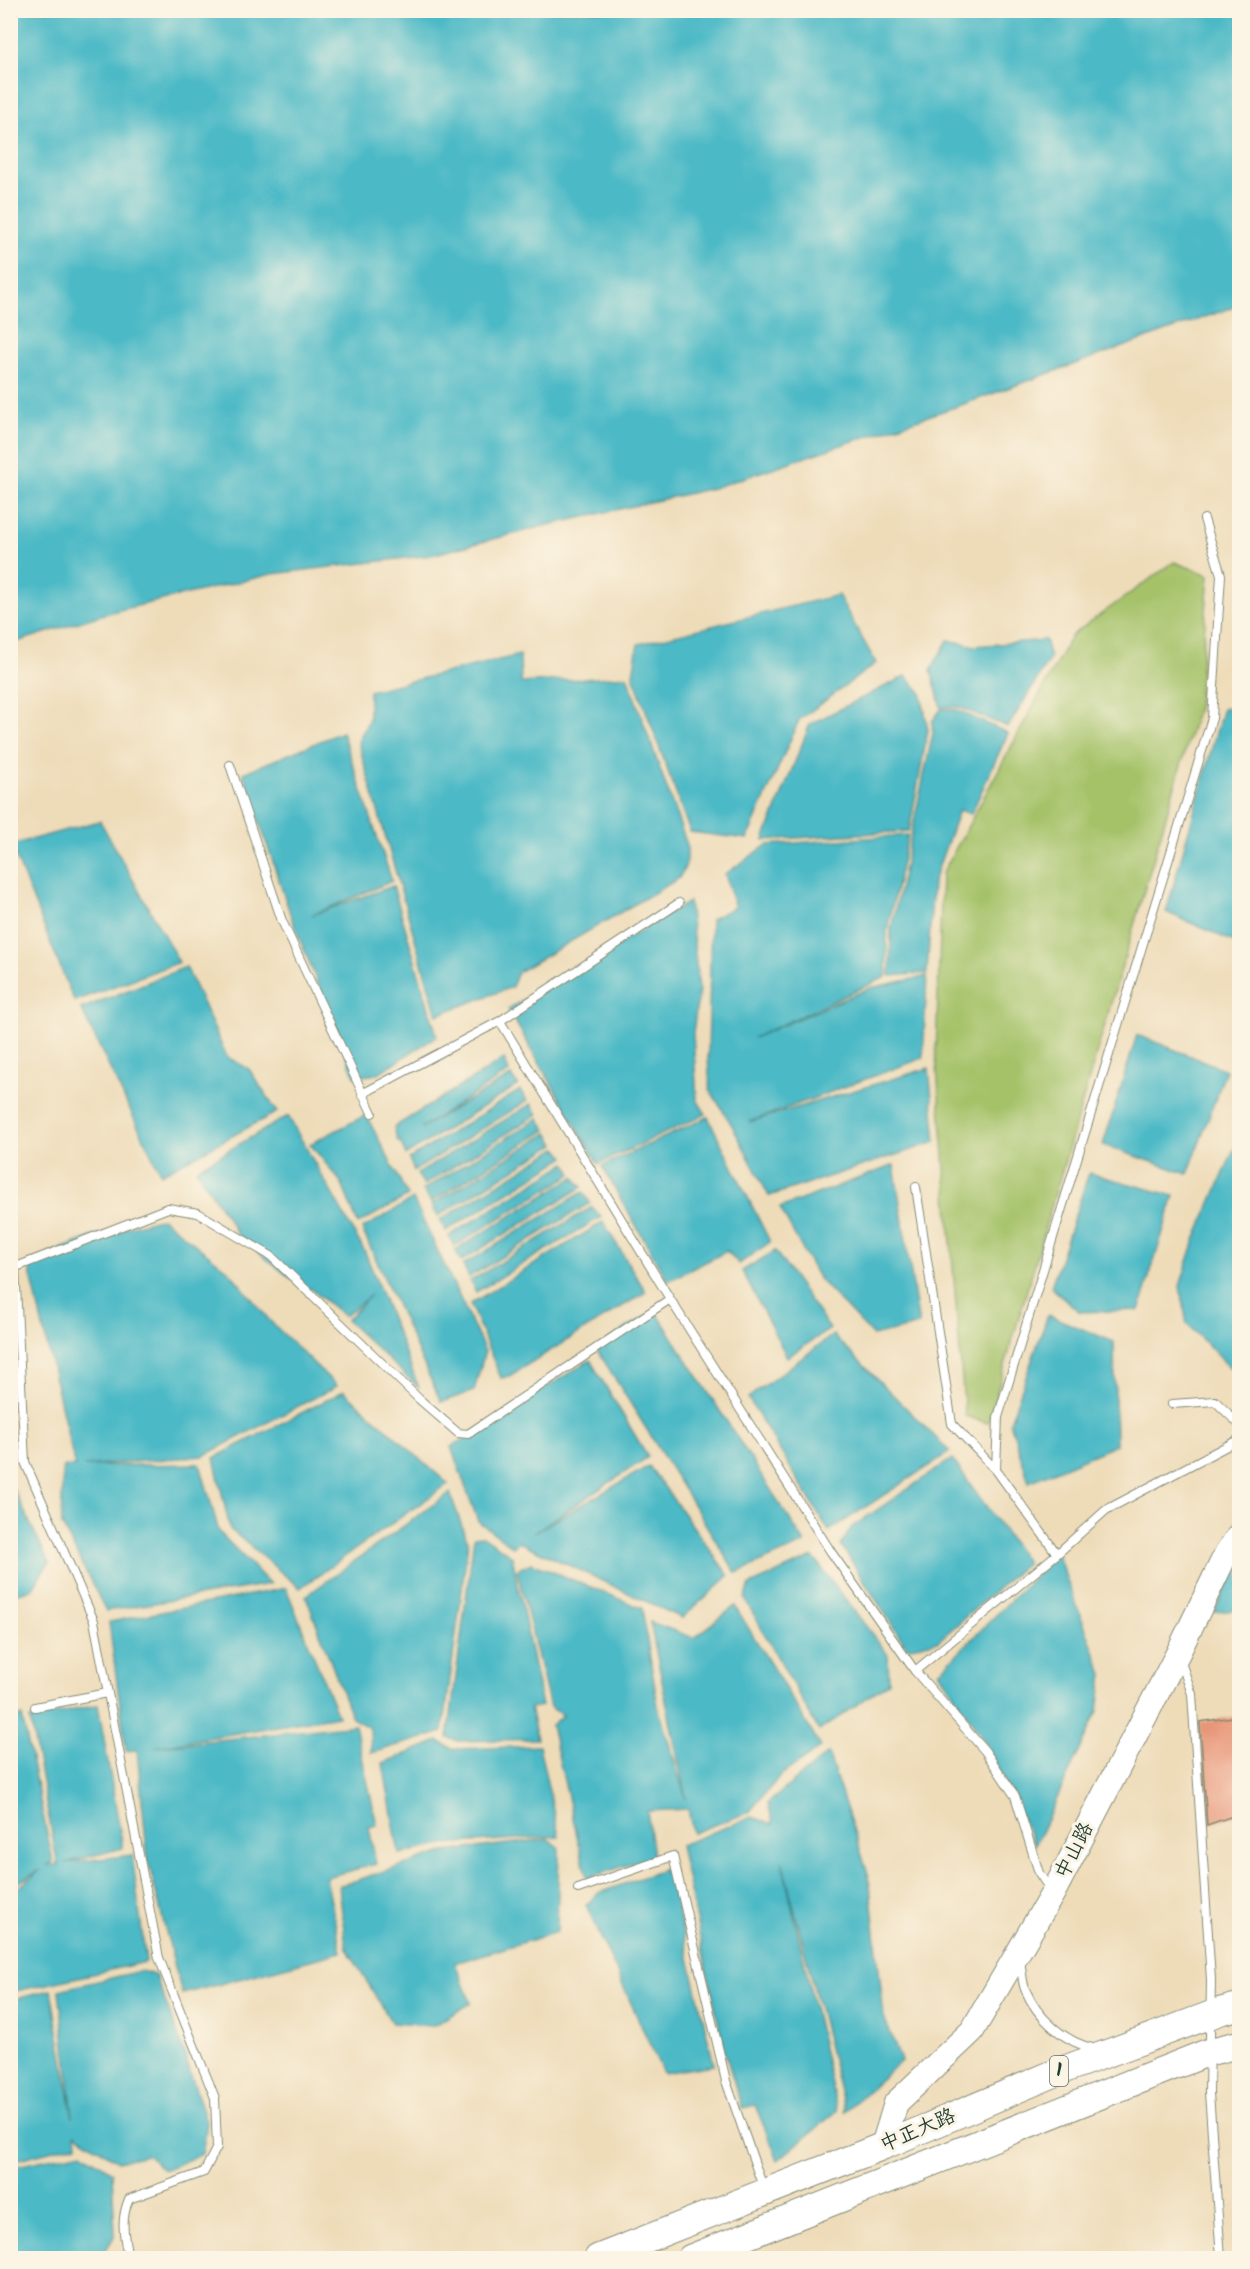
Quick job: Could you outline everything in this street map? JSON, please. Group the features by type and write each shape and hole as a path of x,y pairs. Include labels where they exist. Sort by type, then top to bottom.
{"main road":[{"name":"中正大路","path":"598,2259 883,2146 1060,2071 1239,2006"},
{"name":"中正大路","path":"691,2259 1209,2052 1239,2044"}],"street":[{"name":"中山路","path":"883,2146 896,2103 972,2031 1053,1893 1178,1653 1227,1552 1239,1534"}],"lane":[{"path":"996,1470 998,1417 1212,718 1221,575 1204,519"},
{"path":"230,765 282,921 372,1113"},
{"path":"362,1094 500,1020 679,903"},
{"path":"500,1020 670,1299 831,1552 915,1671 985,1751 1015,1796 1039,1873 1053,1893"},
{"path":"916,1187 952,1424 996,1470 1057,1554"},
{"path":"128,2259 123,2213 129,2199 204,2172 217,2147 215,2098 159,1958 94,1621 25,1462 13,1268 168,1208 198,1213 271,1256 419,1399 458,1433 468,1434 670,1299"},
{"path":"1172,1404 1215,1401 1239,1425"},
{"path":"915,1671 1057,1554 1106,1510 1239,1439"},
{"path":"1178,1653 1192,1694 1211,1980 1209,2093 1221,2259"},
{"path":"35,1707 108,1693"},
{"path":"578,1888 673,1856 726,2080 765,2193"},
{"path":"1019,1951 1024,1987 1030,2000 1051,2026 1075,2043 1093,2049 1114,2051"}],"green space":[{"path":"1174,562 1209,575 1198,707 988,1423 965,1416 936,1056 942,874 1072,635"}],"water":[{"path":"10,11 1239,11 1239,305 961,405 713,488 544,526 431,555 272,574 107,613 11,644"},
{"path":"838,595 876,663 799,720 747,839 690,832 633,675 638,644"},
{"path":"948,640 975,646 1045,640 1050,658 1008,727 959,707 941,707 931,670"},
{"path":"520,655 521,683 627,676 687,845 686,863 678,879 518,972 512,987 437,1015 358,742 369,719 369,691"},
{"path":"906,676 921,692 928,730 909,831 764,840 810,724"},
{"path":"1223,708 1239,708 1239,944 1166,912"},
{"path":"941,709 957,710 1008,733 971,814 959,810 933,882 927,973 890,976 891,929 933,733 932,722"},
{"path":"342,732 392,881 312,915 393,886 437,1036 377,1074 355,1077 293,922 243,773"},
{"path":"100,821 179,962 74,1001 11,845"},
{"path":"908,835 887,929 886,977 753,1038 870,988 927,976 923,1058 749,1122 929,1068 936,1142 769,1196 733,1127 710,1090 708,1058 711,919 735,907 725,874 767,845"},
{"path":"689,902 699,989 693,1033 697,1100 706,1114 598,1164 508,1009"},
{"path":"186,967 227,1057 249,1069 277,1112 161,1174 81,1009"},
{"path":"1137,1035 1226,1070 1188,1174 1103,1145"},
{"path":"504,1059 509,1072 421,1128 511,1076 518,1085 406,1155 400,1141 398,1142 394,1127"},
{"path":"520,1090 527,1101 414,1171 409,1159"},
{"path":"531,1104 538,1114 424,1185 417,1174"},
{"path":"366,1115 408,1196 358,1224 341,1182 310,1144"},
{"path":"288,1116 365,1252 419,1388 346,1320 371,1295 344,1316 310,1288 306,1290 240,1238 196,1169"},
{"path":"708,1117 770,1242 739,1264 727,1251 668,1281 602,1166"},
{"path":"539,1118 546,1130 431,1202 423,1190"},
{"path":"548,1133 555,1144 438,1216 431,1205"},
{"path":"1239,1138 1239,1377 1187,1324 1180,1286 1195,1240"},
{"path":"557,1148 565,1157 446,1231 440,1220"},
{"path":"566,1163 572,1174 454,1246 449,1236"},
{"path":"894,1165 919,1325 873,1336 818,1278 780,1208"},
{"path":"1089,1173 1174,1196 1139,1310 1080,1312 1051,1287"},
{"path":"574,1177 582,1187 461,1261 455,1250"},
{"path":"583,1192 590,1203 469,1277 463,1265"},
{"path":"413,1199 485,1351 474,1391 441,1402 362,1229"},
{"path":"592,1207 601,1217 476,1292 470,1281"},
{"path":"162,1218 229,1271 270,1321 337,1386 203,1456 84,1466 200,1464 219,1532 270,1584 106,1611 61,1523 63,1467 75,1466 28,1262 91,1237"},
{"path":"603,1222 646,1292 509,1376 501,1378 470,1304"},
{"path":"775,1251 830,1329 787,1357 742,1271"},
{"path":"655,1310 805,1543 736,1573 596,1348"},
{"path":"1048,1315 1114,1342 1116,1445 1029,1482 1010,1422"},
{"path":"833,1335 950,1452 829,1531 748,1398"},
{"path":"590,1360 648,1457 533,1533 649,1466 729,1576 682,1618 519,1542 513,1547 478,1521 451,1447"},
{"path":"344,1391 448,1484 300,1588 230,1529 214,1458"},
{"path":"952,1459 1027,1563 938,1641 907,1648 841,1545 852,1527"},
{"path":"11,1484 49,1562 32,1589 11,1595"},
{"path":"450,1493 468,1543 443,1732 371,1753 370,1728 352,1718 306,1596"},
{"path":"483,1536 512,1556 542,1706 530,1708 537,1739 458,1741 448,1738 474,1537"},
{"path":"1057,1554 1103,1674 1098,1711 1035,1845 983,1739 939,1672"},
{"path":"813,1557 888,1655 889,1682 819,1731 745,1599 750,1585"},
{"path":"1239,1560 1239,1610 1214,1612"},
{"path":"531,1563 642,1608 658,1707 686,1799 650,1622 694,1638 735,1606 821,1747 781,1775 749,1812 693,1833 688,1809 647,1811 653,1857 587,1878 551,1725 563,1715 550,1707 517,1570"},
{"path":"286,1588 338,1716 154,1747 355,1725 377,1825 369,1827 376,1864 326,1877 341,1952 182,1994 148,1861 137,1750 126,1751 109,1622"},
{"path":"98,1705 123,1848 65,1863 132,1855 146,1962 11,1992 11,1893 41,1870 11,1886 11,1718 22,1716 53,1862 48,1865 58,1865 30,1719"},
{"path":"438,1741 453,1749 539,1746 559,1836 446,1844 399,1854 383,1763"},
{"path":"828,1753 869,1877 884,2017 901,2061 845,2111 782,1861 837,2111 778,2160 755,2105 742,2108 724,2049 680,1845 752,1817 773,1824 768,1803"},
{"path":"548,1839 559,1847 557,1932 455,1963 471,2003 433,2026 392,2023 346,1947 339,1886 444,1852"},
{"path":"668,1868 714,2065 663,2073 586,1905 599,1893"},
{"path":"141,1971 155,1975 178,2035 207,2124 202,2154 164,2170 147,2155 118,2161 76,2134 77,2144 11,2161 11,2000 51,1990 73,2118 59,1990"},
{"path":"82,2152 112,2172 115,2235 101,2258 11,2258 11,2167"}],"building":[{"path":"1239,1716 1239,1814 1207,1825 1200,1722"}]}
